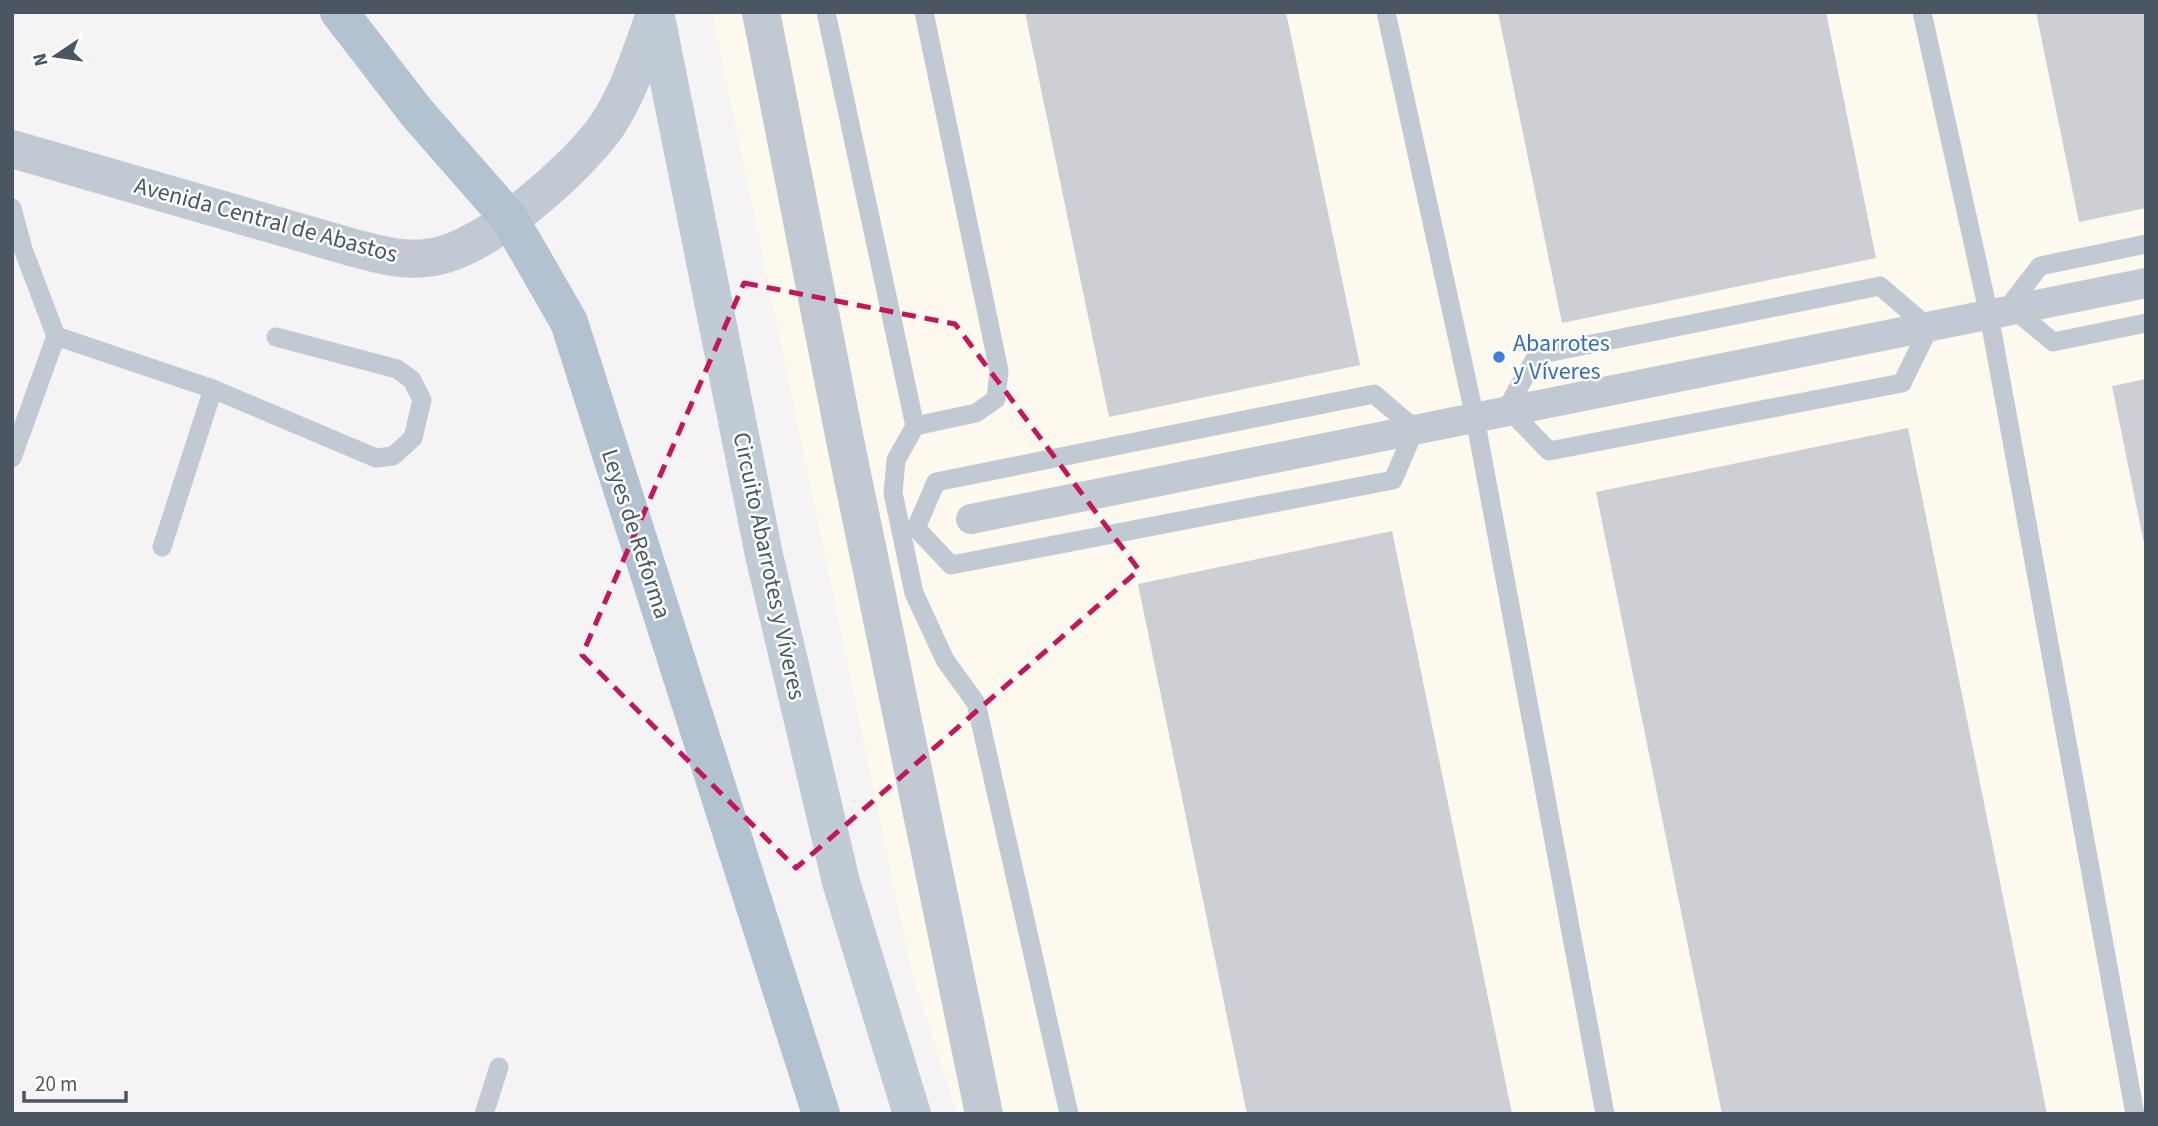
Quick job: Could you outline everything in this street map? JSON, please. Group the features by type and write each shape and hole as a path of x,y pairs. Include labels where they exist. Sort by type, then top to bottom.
{"main road":[{"name":"Leyes de Reforma","path":"339,12 417,113 509,218 569,322 821,1114"},
{"name":"Circuito Abarrotes y Víveres","path":"655,13 767,568 841,881 912,1114"}],"street":[{"path":"761,12 845,440 984,1114"},
{"name":"Avenida Central de Abastos","path":"12,149 401,260 434,257 467,246 509,218 573,166 606,127 631,82 655,13"},
{"path":"971,519 1999,310 2146,284"}],"lane":[{"path":"826,12 915,426 896,460 893,493 914,593 945,660 976,703 1069,1114"},
{"path":"915,426 976,414 996,398 999,371 925,12"},
{"path":"1386,12 1475,418 1605,1114"},
{"path":"1922,12 1999,310 2135,1114"},
{"path":"12,208 18,248 56,336 12,458"},
{"path":"1507,408 1549,450 1902,383 1929,328 1999,310 2040,266 2146,244"},
{"path":"1415,429 1507,408 1537,355 1880,286 1929,328"},
{"path":"1999,310 2053,342 2146,323"},
{"path":"56,336 213,389 376,458 393,456 413,438 422,400 412,380 397,369 276,337"},
{"path":"162,547 213,389"},
{"path":"1374,394 1415,429 1393,480 951,565 916,528 936,482 1374,394"},
{"path":"484,1114 499,1067"}],"highlighted area":[{"path":"744,283 955,324 1139,570 796,868 582,655"}],"shaded area":[{"name":"Abarrotes y Víveres","path":"712,12 2146,12 2146,1114 957,1114 911,969"}],"building":[{"path":"1025,12 1286,12 1360,365 1109,417"},
{"path":"1498,12 1826,12 1876,258 1562,323"},
{"path":"2036,12 2146,12 2146,208 2079,222"},
{"path":"2146,379 2146,547 2145,548 2112,386"},
{"path":"1908,428 2047,1114 1722,1114 1596,492"},
{"path":"1392,531 1512,1114 1247,1114 1138,584"}],"place":[{"name":"Abarrotes y Víveres","path":"1499,357"}]}
